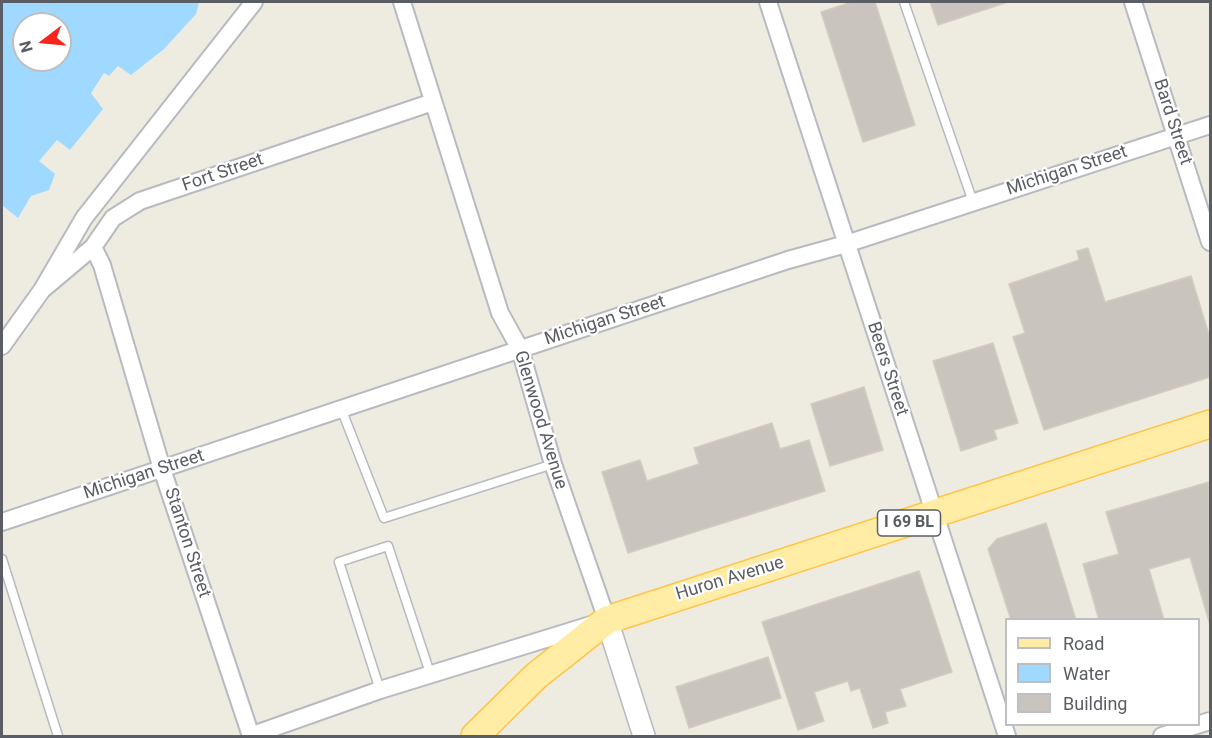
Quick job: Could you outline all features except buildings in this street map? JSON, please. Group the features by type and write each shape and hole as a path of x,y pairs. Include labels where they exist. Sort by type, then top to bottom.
{"main road":[{"name":"Huron Avenue","path":"606,620 1210,424"},
{"name":"I 69 BL","path":"475,736 536,676 606,620"}],"street":[{"path":"2,346 42,290 84,218 254,2"},
{"name":"Glenwood Avenue","path":"402,2 500,313 520,349 553,465 644,736"},
{"name":"Beers Street","path":"768,2 1007,736"},
{"name":"Bard Street","path":"1133,2 1210,242"},
{"name":"Fort Street","path":"42,290 93,247 113,218 140,201 433,102"},
{"name":"Michigan Street","path":"2,522 342,411 788,260 846,244 1210,124"},
{"name":"Stanton Street","path":"93,247 102,265 162,469 250,736"},
{"name":"Huron Avenue","path":"250,736 430,673 606,620"},
{"path":"1162,736 1194,726"}],"lane":[{"path":"904,2 973,202"},
{"path":"342,411 384,518 553,465"},
{"path":"380,690 339,562 388,546 430,673"},
{"path":"2,559 58,736"}],"water":[{"path":"2,2 199,2 196,14 164,49 131,75 118,66 109,76 104,73 91,93 103,109 70,150 57,140 39,161 55,174 49,190 31,196 18,218 2,205"}]}
